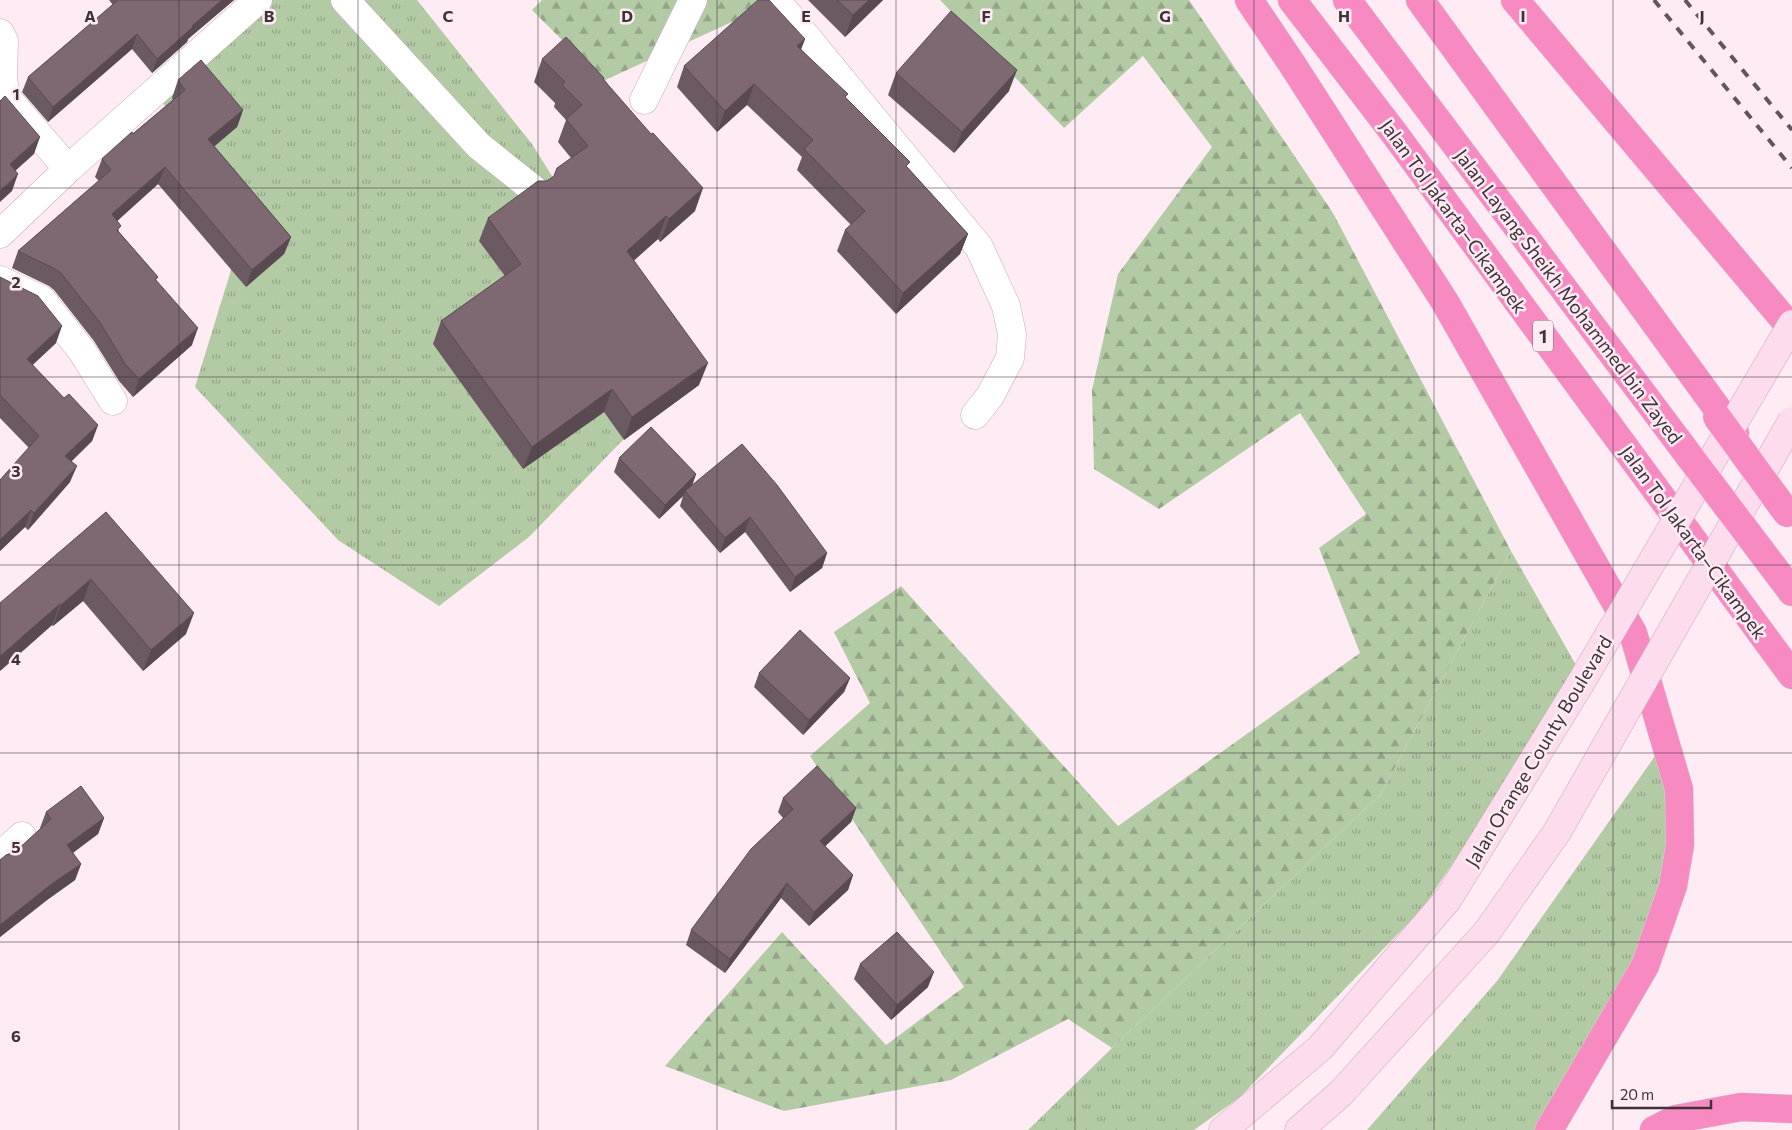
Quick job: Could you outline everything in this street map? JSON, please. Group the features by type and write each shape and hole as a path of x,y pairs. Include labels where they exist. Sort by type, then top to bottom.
{"highway":[{"path":"1249,0 1444,302 1633,633 1679,789 1680,846 1674,886 1646,966 1549,1130"},
{"name":"Jalan Tol Jakarta–Cikampek","path":"1292,0 1400,141 1792,675"},
{"name":"Jalan Layang Sheikh Mohammed bin Zayed","path":"1347,0 1792,592"},
{"path":"1408,0 1792,519"},
{"path":"1420,0 1792,511"},
{"path":"1515,0 1792,329"},
{"path":"1654,1130 1676,1119 1741,1107 1792,1109"}],"main road":[{"name":"Jalan Orange County Boulevard","path":"1223,1130 1320,1048 1448,899 1580,684 1792,324"},
{"path":"1299,1130 1341,1093 1487,932 1557,832 1792,421"}],"street":[{"path":"0,234 68,169 258,0"},
{"path":"345,0 479,146 533,189"},
{"path":"644,100 693,0"},
{"path":"776,0 979,247 1006,306 1012,334 1010,358 990,396 975,415"},
{"path":"0,33 4,41 3,79 6,97 68,169"},
{"path":"0,280 42,300 82,351 113,401"},
{"path":"0,856 22,836"}],"green space":[{"path":"262,0 417,0 532,144 680,381 529,537 439,606 338,540 195,387 252,202 155,95"},
{"path":"542,0 772,0 769,5 603,81 532,10"},
{"path":"940,0 1189,0 1333,213 1511,551 1380,795 1112,1048 1068,1019 951,1080 784,1111 665,1066 782,932 886,1045 964,987 810,756 870,703 834,632 901,586 1118,826 1360,653 1319,548 1366,514 1300,413 1159,509 1094,469 1092,390 1118,274 1212,147 1143,56 1064,128"},
{"path":"1511,551 1580,672 1423,908 1239,1098 1194,1130 1028,1130 1380,795"},
{"path":"1667,739 1682,882 1549,1130 1367,1130 1497,981"}],"building":[{"path":"118,0 222,0 157,59 137,34 53,107 28,77"},
{"path":"758,0 769,0 805,39 797,46 848,94 845,97 910,162 906,166 968,234 903,293 845,230 865,211 804,149 813,140 754,84 725,111 684,66"},
{"path":"837,0 869,0 853,15"},
{"path":"951,11 1017,70 962,132 896,73"},
{"path":"566,37 604,78 651,134 653,133 703,188 669,219 666,216 627,251 708,363 632,417 612,389 532,447 441,321 521,264 488,218 538,181 547,181 554,176 557,168 588,146 566,119 582,105 562,85 565,82 542,59"},
{"path":"201,60 243,110 208,139 291,237 252,270 165,167 112,214 121,226 117,230 158,277 155,279 198,328 139,379 125,364 101,324 61,273 18,251 111,170 102,159 132,132 133,134 185,90 178,80"},
{"path":"5,96 40,137 10,164 18,174 0,191 0,101"},
{"path":"0,277 38,296 62,326 27,359 64,398 69,394 98,425 65,456 77,466 34,513 31,510 0,540 0,480 39,436 0,395"},
{"path":"651,427 696,474 665,505 619,458"},
{"path":"742,444 777,485 827,553 795,577 750,517 725,538 685,491"},
{"path":"106,512 194,613 151,650 91,579 0,656 0,603"},
{"path":"800,630 850,678 809,720 759,673"},
{"path":"817,766 856,808 820,841 853,875 814,912 787,883 730,959 691,930 751,849 793,809 783,798"},
{"path":"81,786 104,818 67,845 81,864 53,883 0,925 0,860 16,851 51,819 46,812"},
{"path":"897,932 934,972 897,1005 860,964"}],"railway":[{"path":"1654,0 1792,168"},
{"path":"1685,0 1792,130"}]}
